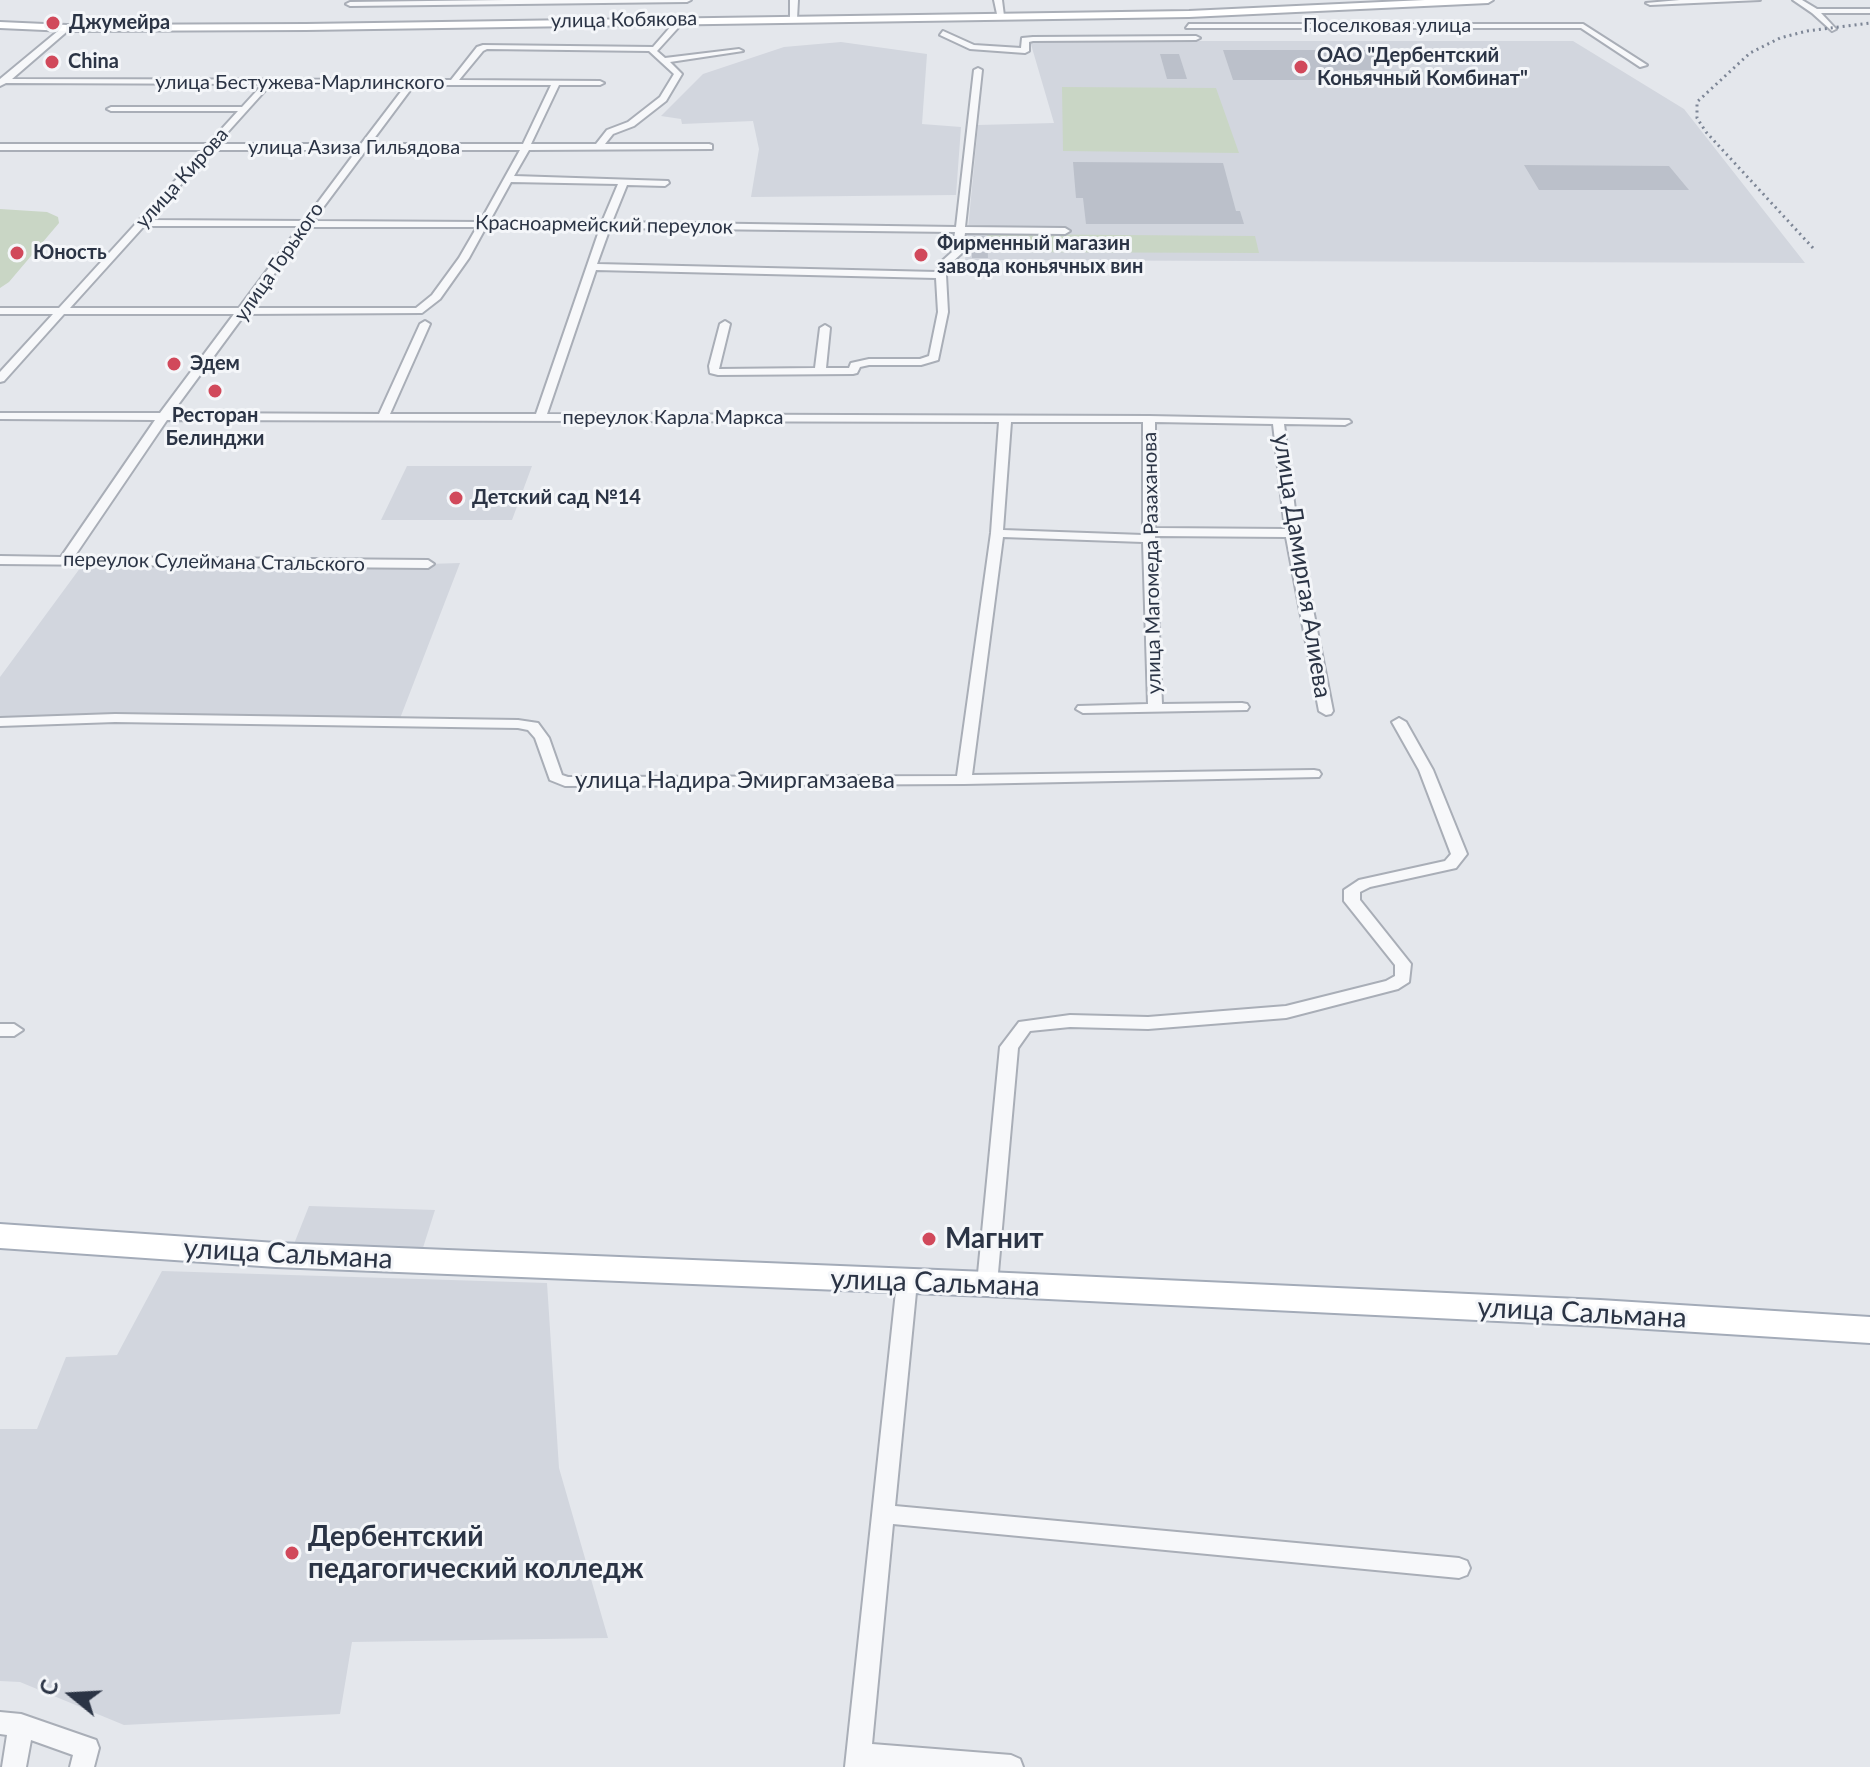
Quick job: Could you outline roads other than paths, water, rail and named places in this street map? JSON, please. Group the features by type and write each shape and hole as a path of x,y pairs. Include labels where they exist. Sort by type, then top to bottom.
{"main road":[{"name":"улица Сальмана","path":"0,1236 276,1255 987,1284 1600,1313 1870,1330"}],"street":[{"path":"350,4 687,0"},
{"path":"794,0 794,17"},
{"path":"998,0 1001,14"},
{"name":"улица Кобякова","path":"0,25 67,28 1180,13 1398,1 1488,0"},
{"path":"1650,3 1756,0"},
{"path":"1797,0 1815,11 1832,29"},
{"path":"582,22 588,1"},
{"path":"1815,11 1870,11"},
{"path":"943,33 973,47 1025,51 1025,40 1033,39 1196,38 1180,13"},
{"path":"453,83 480,49 486,47 653,49 682,19"},
{"name":"Поселковая улица","path":"1189,26 1584,27 1643,65"},
{"path":"1,83 67,28"},
{"path":"598,148 610,132 631,124 663,99 678,74 653,49"},
{"path":"662,61 739,51"},
{"path":"725,324 714,366 714,371 718,372 853,371 855,365 869,362 921,362 934,358 943,312 941,275 944,264 957,253 978,70"},
{"name":"улица Бестужева-Марлинского","path":"1,83 600,83"},
{"name":"улица Кирова","path":"0,379 268,83"},
{"name":"улица Горького","path":"65,560 163,417 244,312 306,222 411,83"},
{"path":"0,311 407,314 418,311 436,297 484,224 525,149 556,83"},
{"path":"111,109 244,109"},
{"name":"улица Азиза Гильядова","path":"0,147 709,147"},
{"path":"509,179 665,183"},
{"path":"540,418 591,267 623,184"},
{"name":"Красноармейский переулок","path":"142,223 306,222 1065,231"},
{"name":"Красноармейский переулок","path":"591,267 941,275"},
{"path":"383,417 425,324"},
{"path":"820,371 825,328"},
{"name":"переулок Карла Маркса","path":"0,416 1345,422"},
{"name":"улица Магомеда Разаханова","path":"1149,419 1149,535 1155,707"},
{"path":"964,780 997,533 1005,420"},
{"name":"улица Дамиргая Алиева","path":"1278,420 1292,533 1326,711"},
{"path":"997,533 1292,533"},
{"name":"переулок Сулеймана Стальского","path":"0,560 428,564"},
{"path":"1083,709 1242,707"},
{"name":"улица Надира Эмиргамзаева","path":"0,722 115,718 518,724 533,726 542,738 555,777 565,782 1314,774"},
{"path":"987,1284 1009,1047 1025,1026 1070,1021 1148,1023 1286,1012 1392,985 1403,978 1403,964 1352,901 1352,890 1365,883 1410,876 1450,865 1459,854 1426,770 1399,722"},
{"path":"907,1282 858,1761 1011,1767"},
{"path":"883,1514 1459,1568"},
{"path":"14,1767 10,1724 87,1748 82,1767"}],"railway":[{"path":"1813,248 1706,132 1697,118 1697,102 1750,53 1780,38 1807,31 1870,23"}],"place":[{"name":"Джумейра","path":"53,23"},
{"name":"China","path":"52,62"},
{"name":"ОАО \"Дербентский Коньячный Комбинат\"","path":"1301,67"},
{"name":"Юность","path":"17,253"},
{"name":"Фирменный магазин завода коньячных вин","path":"921,255"},
{"name":"Эдем","path":"174,364"},
{"name":"Ресторан Белинджи","path":"215,391"},
{"name":"Детский сад №14","path":"456,498"},
{"name":"Магнит","path":"929,1239"},
{"name":"Дербентский педагогический колледж","path":"292,1553"}]}
